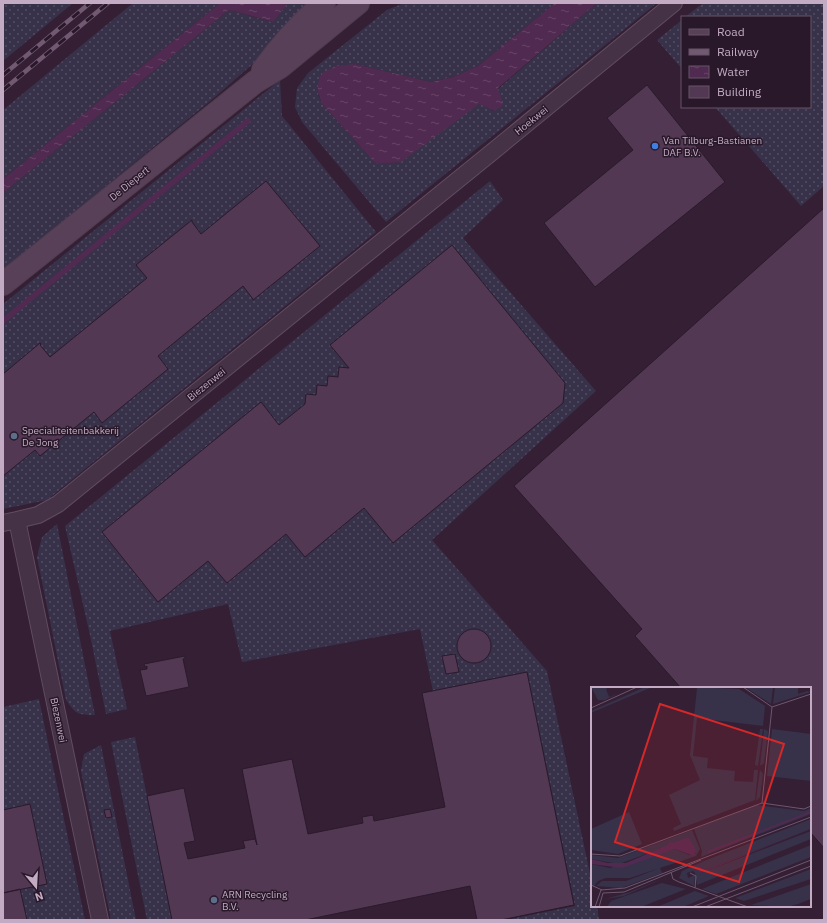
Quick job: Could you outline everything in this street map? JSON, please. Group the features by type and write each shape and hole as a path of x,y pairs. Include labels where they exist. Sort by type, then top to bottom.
{"main road":[{"name":"De Diepert","path":"255,82 301,22 324,3"},
{"name":"De Diepert","path":"3,284 255,82 280,67 358,3"}],"street":[{"name":"Hoekwei","path":"388,236 674,3"},
{"name":"Biezenwei","path":"100,920 10,522 38,515 58,504 388,236"}],"shaded area":[{"path":"3,3 73,3 3,61"},
{"path":"133,3 220,3 3,179 3,110"},
{"path":"288,3 307,3 255,62 215,97 3,270 3,193 229,10 272,22"},
{"path":"404,3 555,3 478,66 453,77 431,82 355,64 318,94 322,104 376,164 400,162 479,103 494,111 498,89 597,3 657,3 386,222 302,122 295,107 297,88 308,73 387,10"},
{"path":"703,3 824,3 824,186 801,206 716,108 811,108 811,16 686,16"},
{"path":"681,21 681,68 657,40"},
{"path":"280,80 282,116 376,232 47,500 3,509 3,304"},
{"path":"490,181 503,200 463,238 596,391 432,540 547,671 591,878 591,907 597,907 599,920 506,920 575,906 527,672 433,691 420,629 242,662 228,604 110,631 127,709 106,714 90,635 65,526"},
{"path":"57,524 95,715 84,715 78,713 66,700 37,557 42,537"},
{"path":"39,699 85,920 3,920 3,707"},
{"path":"135,737 172,920 147,920 111,742"},
{"path":"101,745 136,920 111,920 81,771 84,754"}],"water":[{"path":"220,3 288,3 273,22 229,10 3,193 3,179"},
{"path":"555,3 597,3 498,88 503,105 495,111 479,104 401,162 376,164 322,104 318,88 320,77 322,73 336,66 355,64 431,82 453,77 478,66"}],"building":[{"path":"647,85 725,182 595,287 544,223 633,150 607,118"},
{"path":"266,181 320,246 253,300 243,286 158,356 168,369 102,423 94,412 40,456 35,450 3,476 3,374 40,343 50,357 147,278 136,265 192,220 201,234"},
{"path":"824,208 824,848 811,833 811,687 680,687 635,636 642,629 514,486"},
{"path":"452,245 565,383 563,403 393,543 364,508 305,557 286,534 227,583 208,561 158,602 102,532 261,402 279,425 305,404 306,394 316,395 317,385 327,386 328,376 338,377 339,367 349,368 330,345"},
{"path":"471,629 477,629 481,630 488,636 491,646 490,653 484,660 477,663 471,663 467,662 460,656 457,649 457,643 458,639 464,632"},
{"path":"455,654 459,672 446,674 442,656"},
{"path":"185,656 183,659 189,687 146,696 140,670 147,669 147,666 145,667 144,664"},
{"path":"527,672 574,905 501,920 477,920 470,886 305,920 172,920 147,796 184,788 195,841 184,843 188,859 245,848 243,841 255,839 257,845 242,769 292,759 308,834 363,823 362,817 373,815 374,821 445,807 422,693"},
{"path":"30,804 47,884 3,893 3,810"},
{"path":"110,809 112,817 106,818 104,810"},
{"path":"20,889 27,920 3,920 3,893"}],"waterway":[{"path":"3,321 248,121"}],"railway":[{"path":"3,75 90,3"},
{"path":"3,90 108,3"}],"place":[{"name":"Van Tilburg-Bastianen DAF B.V.","path":"655,146"},
{"name":"Specialiteitenbakkerij De Jong","path":"14,436"},
{"name":"ARN Recycling B.V.","path":"214,900"}]}
